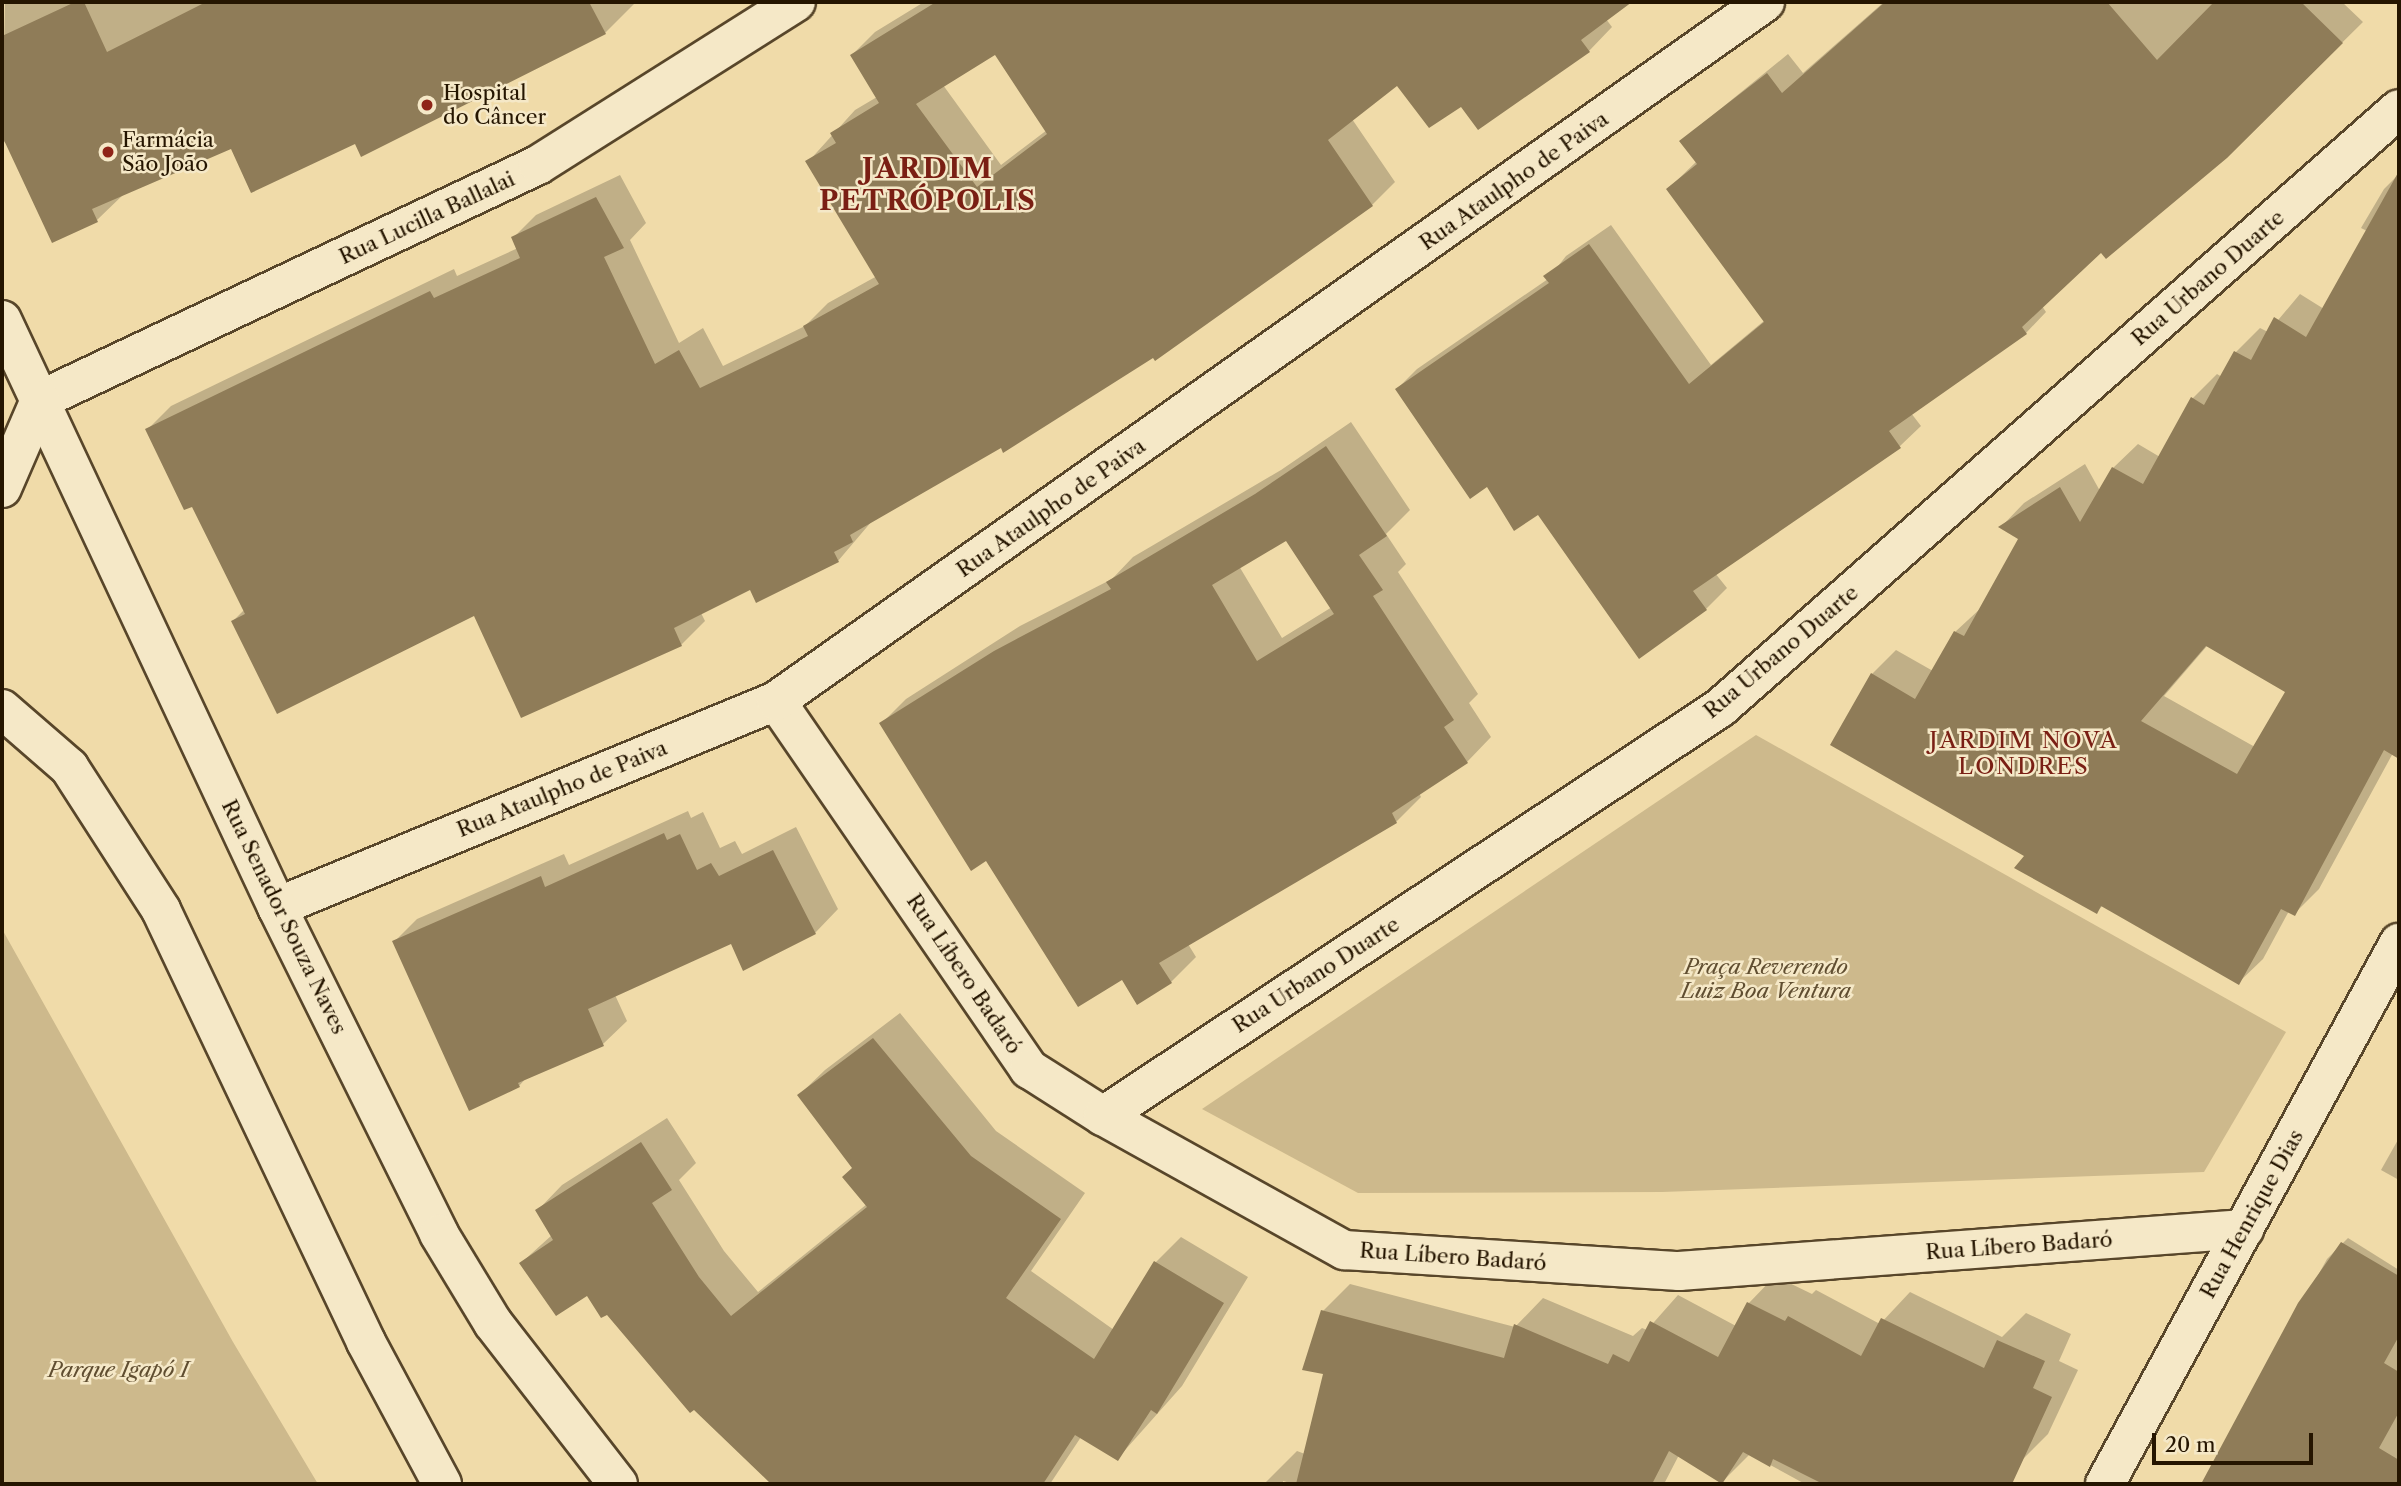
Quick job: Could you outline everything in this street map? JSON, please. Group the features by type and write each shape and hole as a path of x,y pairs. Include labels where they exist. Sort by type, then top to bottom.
{"street":[{"name":"Rua Lucilla Ballalai","path":"40,400 538,165 796,2"},
{"name":"Rua Ataulpho de Paiva","path":"277,907 776,701 1765,2"},
{"name":"Rua Urbano Duarte","path":"1103,1116 1720,708 2399,109"},
{"name":"Rua Senador Souza Naves","path":"2,320 277,907 439,1234 493,1323 618,1484"},
{"path":"2,488 40,400"},
{"name":"Rua Líbero Badaró","path":"776,701 1029,1069 1103,1116 1344,1250 1679,1271 2244,1230"},
{"path":"2,709 69,767 161,910 366,1342 442,1484"},
{"name":"Rua Henrique Dias","path":"2105,1484 2399,943"}],"green space":[{"name":"Praça Reverendo Luiz Boa Ventura","path":"1756,735 2286,1032 2204,1172 1662,1192 1358,1193 1202,1109"},
{"name":"Parque Igapó I","path":"2,929 233,1342 318,1484 2,1484"}],"building":[{"path":"75,2 84,2 107,52 206,2 589,2 606,34 361,157 355,144 251,193 231,149 92,209 98,222 52,243 2,136 2,36"},
{"path":"936,2 1632,2 1581,40 1590,52 1478,130 1461,107 1429,128 1397,86 1328,140 1373,206 1155,361 1153,358 1003,453 1001,448 850,535 853,542 834,552 839,562 756,603 750,590 674,628 682,646 521,718 474,616 277,714 231,621 245,614 192,507 184,510 145,429 430,291 434,298 520,258 511,237 596,197 624,248 604,257 655,364 679,350 700,388 808,336 803,326 879,284 805,161 836,143 830,133 879,103 850,55","holes":["995,55 1047,134 977,187 916,104"]},
{"path":"1885,2 2107,2 2157,60 2214,2 2301,2 2343,43 2227,158 2106,259 2101,253 2022,327 2027,334 1889,431 1901,448 1693,591 1707,610 1639,659 1538,515 1514,531 1487,487 1470,499 1395,389 1549,283 1543,276 1589,244 1689,384 1764,322 1666,189 1697,164 1679,141 1767,73 1782,93"},
{"path":"2399,171 2399,759 2384,750 2295,916 2281,909 2239,985 2101,906 2097,914 2014,868 2024,856 1830,745 1871,673 1915,699 1954,631 1964,636 2018,539 1998,527 2060,487 2080,522 2112,467 2143,484 2191,397 2204,405 2234,351 2251,360 2274,317 2306,337","holes":["2206,646 2285,692 2237,774 2141,721"]},
{"path":"1326,446 1387,536 1359,555 1383,590 1373,596 1454,720 1444,727 1468,763 1392,813 1397,823 1159,963 1172,983 1137,1005 1122,980 1078,1007 986,861 971,871 879,723 994,651 1111,589 1106,582 1255,494","holes":["1286,541 1334,614 1257,661 1212,585"]},
{"path":"664,833 667,840 680,834 697,870 711,863 719,876 773,850 816,934 743,971 731,944 588,1009 604,1046 518,1083 520,1087 469,1111 392,941 541,876 545,887"},
{"path":"873,1038 971,1156 1061,1219 1006,1298 1094,1359 1154,1261 1224,1303 1157,1414 1151,1410 1118,1461 1075,1435 1043,1484 771,1484 694,1410 690,1413 607,1315 601,1318 587,1296 556,1316 519,1263 553,1240 535,1210 641,1142 672,1190 652,1203 699,1277 731,1316 867,1207 842,1177 852,1168 797,1095"},
{"path":"2341,1242 2399,1276 2399,1336 2384,1363 2399,1372 2399,1412 2379,1448 2399,1460 2399,1484 2201,1484 2298,1303"},
{"path":"1747,1302 1785,1321 1788,1316 1861,1356 1881,1318 1984,1368 1997,1340 2045,1361 2033,1388 2052,1397 2012,1484 1823,1484 1773,1459 1770,1467 1743,1452 1722,1484 1669,1451 1652,1484 1296,1484 1323,1374 1302,1370 1321,1310 1504,1358 1514,1324 1608,1364 1613,1354 1629,1362 1650,1321 1718,1357"}],"place":[{"name":"Hospital do Câncer","path":"427,105"},
{"name":"Farmácia São João","path":"108,152"}],"district":[{"name":"JARDIM PETRÓPOLIS","path":"928,184"},
{"name":"JARDIM NOVA LONDRES","path":"2024,753"}]}
